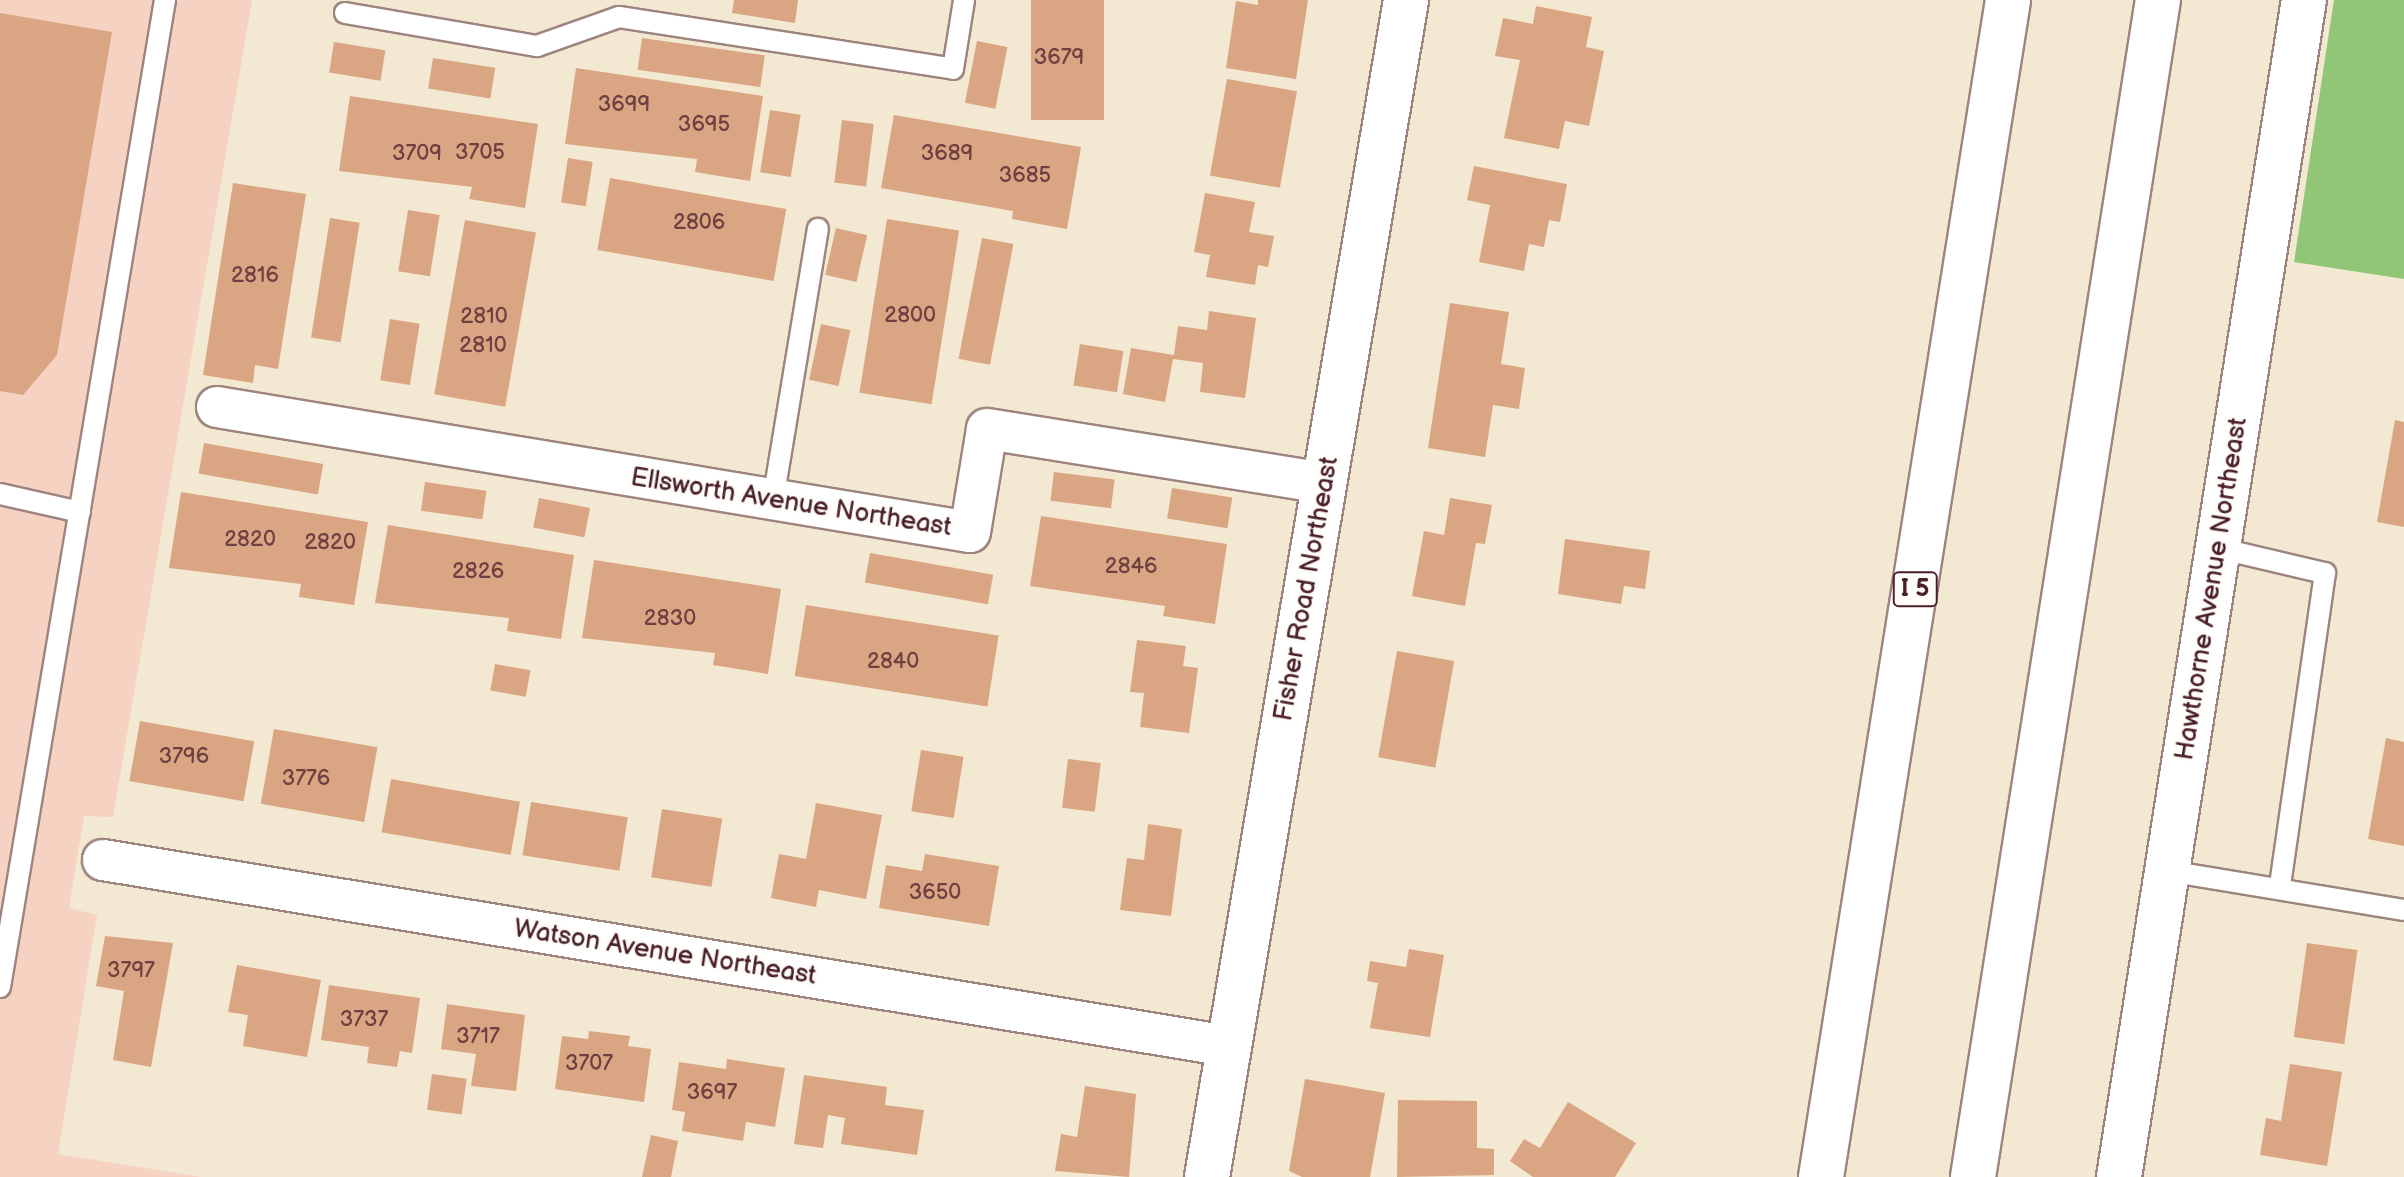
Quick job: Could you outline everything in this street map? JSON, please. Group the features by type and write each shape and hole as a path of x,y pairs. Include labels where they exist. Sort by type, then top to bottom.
{"main road":[{"name":"Fisher Road Northeast","path":"1207,1177 1406,0"},
{"name":"I 5","path":"1821,1177 2008,0"},
{"path":"1973,1177 2158,0"},
{"name":"Hawthorne Avenue Northeast","path":"2119,1177 2304,0"}],"street":[{"name":"Ellsworth Avenue Northeast","path":"217,407 970,532 987,429 1325,483"},
{"name":"Watson Avenue Northeast","path":"103,860 1228,1046"}],"lane":[{"path":"0,987 165,0"},
{"path":"345,13 537,46 619,17 953,69 964,0"},
{"path":"773,500 818,229"},
{"path":"0,494 80,512"},
{"path":"2218,548 2325,573 2280,886"},
{"path":"2168,871 2280,886 2404,910"}],"shaded area":[{"path":"0,0 252,0 113,817 84,816 69,908 97,915 58,1154 201,1177 0,1177"}],"green space":[{"path":"2334,0 2404,0 2404,279 2294,262"}],"building":[{"path":"734,0 798,0 795,23 732,13"},
{"path":"1031,0 1104,0 1104,120 1031,120"},
{"path":"1258,0 1308,0 1296,79 1226,68 1236,1 1258,5"},
{"path":"1536,6 1592,17 1586,47 1604,51 1589,126 1565,121 1559,149 1504,138 1520,60 1495,56 1503,18 1533,24"},
{"path":"0,13 112,32 57,355 23,395 0,391"},
{"path":"642,38 765,55 760,87 638,70"},
{"path":"977,41 1007,47 995,109 965,103"},
{"path":"334,42 385,50 381,81 329,73"},
{"path":"433,58 495,68 490,98 428,89"},
{"path":"576,68 763,96 750,181 695,172 697,159 565,144"},
{"path":"1227,79 1297,91 1280,188 1210,176"},
{"path":"350,96 538,124 525,208 469,199 472,187 339,171"},
{"path":"770,110 801,115 791,177 760,172"},
{"path":"894,115 1081,147 1067,229 1012,219 1013,211 881,188"},
{"path":"842,120 874,124 866,186 834,183"},
{"path":"568,158 593,162 586,206 561,202"},
{"path":"1474,166 1567,184 1560,222 1549,220 1544,247 1529,244 1524,271 1479,262 1490,205 1467,200"},
{"path":"610,178 786,209 774,281 597,250"},
{"path":"233,183 306,194 278,369 255,365 253,383 203,375"},
{"path":"1205,193 1255,202 1249,232 1274,236 1268,267 1258,265 1255,285 1206,277 1210,255 1194,252"},
{"path":"408,210 440,215 430,276 398,271"},
{"path":"330,218 360,223 341,342 311,338"},
{"path":"887,219 959,230 932,404 859,393"},
{"path":"465,220 536,233 505,407 434,394"},
{"path":"836,228 867,235 856,282 825,275"},
{"path":"982,238 1013,244 990,365 959,359"},
{"path":"1450,303 1509,312 1501,364 1525,368 1519,409 1493,405 1485,457 1428,448"},
{"path":"1209,311 1256,318 1245,398 1200,392 1203,363 1173,359 1165,402 1123,394 1131,348 1174,355 1178,326 1207,330"},
{"path":"390,319 420,324 410,385 380,380"},
{"path":"821,324 850,330 838,386 809,380"},
{"path":"1080,344 1123,351 1117,392 1073,385"},
{"path":"2395,420 2404,422 2404,527 2377,522"},
{"path":"204,443 323,464 318,495 199,474"},
{"path":"1054,472 1115,479 1111,508 1050,501"},
{"path":"425,482 486,491 482,519 421,511"},
{"path":"1172,488 1232,498 1227,528 1167,519"},
{"path":"181,492 368,522 354,605 299,597 301,584 169,568"},
{"path":"539,498 590,508 584,537 533,527"},
{"path":"1450,498 1492,505 1485,544 1476,543 1465,606 1412,596 1424,531 1444,535"},
{"path":"1041,516 1227,544 1215,624 1163,616 1165,606 1030,586"},
{"path":"388,525 574,555 561,639 507,631 509,618 375,603"},
{"path":"1565,539 1650,551 1645,589 1624,586 1621,604 1558,594"},
{"path":"870,553 993,575 988,604 865,583"},
{"path":"594,560 781,589 768,674 713,665 715,653 582,638"},
{"path":"806,605 999,636 987,707 795,676"},
{"path":"1137,640 1186,646 1183,666 1198,668 1189,733 1140,727 1144,693 1130,692"},
{"path":"1397,651 1454,661 1435,767 1378,757"},
{"path":"495,664 530,670 526,697 490,691"},
{"path":"140,721 254,741 244,801 129,781"},
{"path":"274,729 377,747 364,822 261,804"},
{"path":"2386,738 2404,742 2404,846 2368,839"},
{"path":"921,750 963,757 954,818 911,811"},
{"path":"1068,759 1101,763 1095,812 1062,808"},
{"path":"391,779 520,802 511,855 382,832"},
{"path":"531,802 628,817 619,871 523,855"},
{"path":"816,803 882,815 866,899 819,890 816,907 771,898 779,854 806,859"},
{"path":"662,809 722,819 711,887 651,877"},
{"path":"1148,824 1182,829 1171,916 1120,910 1127,858 1144,860"},
{"path":"925,854 999,866 989,926 879,908 886,865 922,871"},
{"path":"105,936 173,943 151,1067 113,1060 124,991 96,986"},
{"path":"2307,943 2358,950 2344,1044 2294,1037"},
{"path":"1409,949 1444,955 1430,1037 1370,1028 1378,983 1367,981 1370,961 1406,967"},
{"path":"237,965 321,980 307,1057 243,1046 248,1015 228,1012"},
{"path":"329,985 420,998 412,1053 400,1051 397,1067 367,1063 369,1047 321,1040"},
{"path":"447,1004 525,1015 516,1091 471,1086 476,1054 441,1049"},
{"path":"589,1031 630,1036 628,1046 651,1049 644,1102 555,1089 562,1036 588,1039"},
{"path":"727,1059 785,1068 775,1127 746,1122 743,1141 682,1131 685,1112 672,1110 679,1062 726,1069"},
{"path":"2290,1064 2342,1072 2327,1166 2260,1155 2266,1118 2281,1121"},
{"path":"432,1074 467,1079 462,1115 427,1110"},
{"path":"804,1075 887,1087 885,1105 924,1110 917,1155 841,1144 845,1118 828,1115 823,1148 794,1144"},
{"path":"1305,1079 1385,1093 1370,1177 1302,1177 1289,1171"},
{"path":"1085,1086 1136,1094 1129,1177 1055,1171 1061,1134 1077,1137"},
{"path":"1398,1100 1477,1101 1477,1148 1494,1149 1494,1175 1397,1177"},
{"path":"1568,1102 1636,1143 1615,1177 1533,1177 1510,1161 1524,1139 1540,1148"},
{"path":"651,1135 678,1141 671,1177 642,1177"}]}
